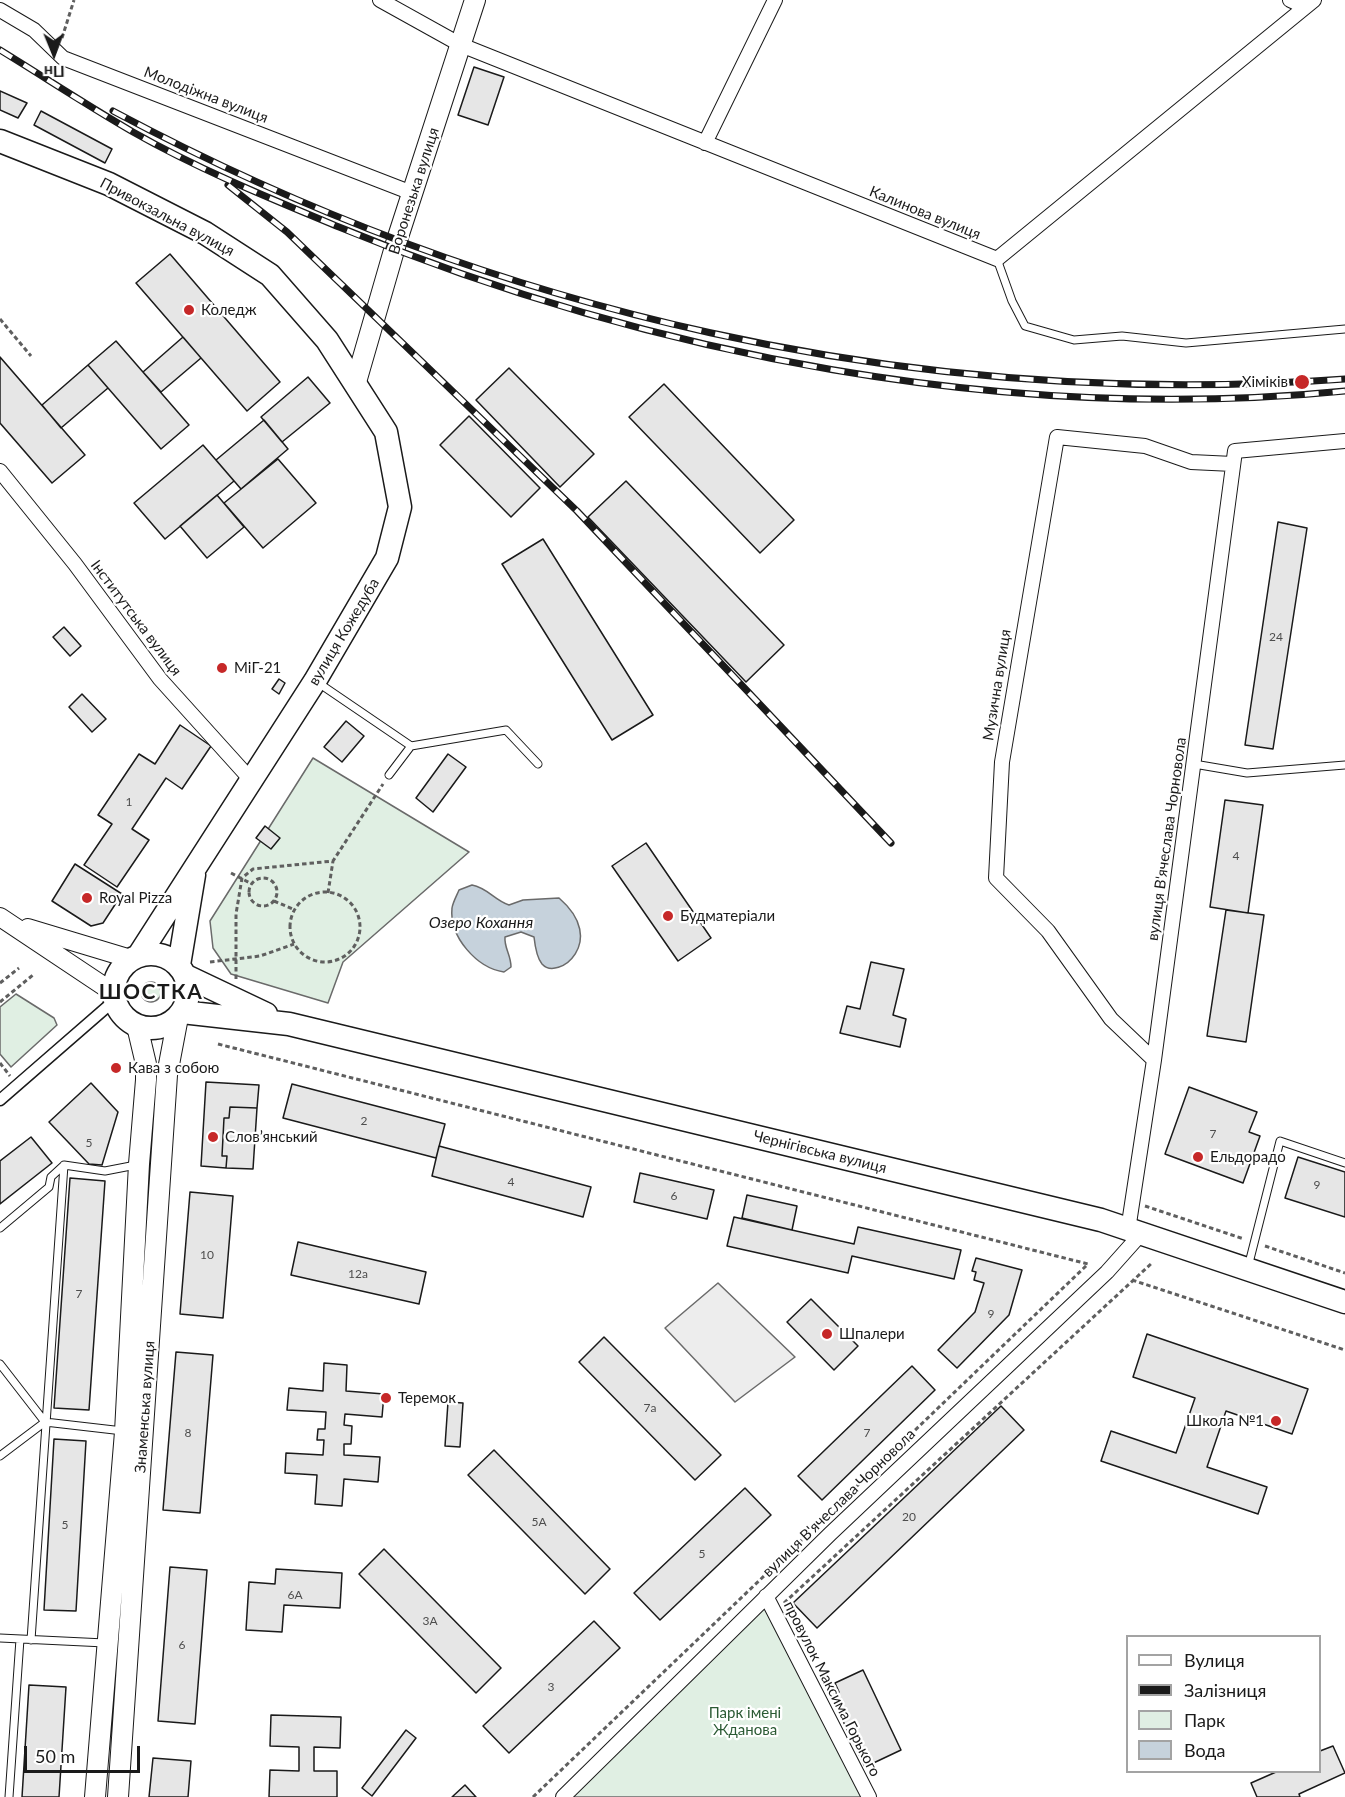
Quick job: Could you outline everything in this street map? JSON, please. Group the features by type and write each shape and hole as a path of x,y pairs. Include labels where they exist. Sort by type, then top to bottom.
{"main road":[{"name":"Воронезька вулиця","path":"356,382 412,193 475,0"},
{"name":"Привокзальна вулиця","path":"0,141 109,184 205,233 270,274 327,340 356,382"},
{"name":"вулиця Кожедуба","path":"135,957 252,781 315,681 387,558 400,507 386,432 356,382"},
{"name":"вулиця Кожедуба","path":"183,971 196,862"},
{"path":"160,954 183,971 189,995 180,1015 159,1028 137,1026 123,1016 114,996 116,977 135,957 160,954"},
{"name":"Чернігівська вулиця","path":"183,971 224,996 289,1024"},
{"name":"Чернігівська вулиця","path":"180,1015 289,1024 1090,1218 1345,1302"},
{"name":"Знаменська вулиця","path":"118,1797 167,1075 180,1015"},
{"name":"Знаменська вулиця","path":"95,1797 125,1432 139,1164 146,1080 144,1056 137,1026"}],"street":[{"name":"Калинова вулиця","path":"380,0 461,45 997,260"},
{"path":"705,142 775,0"},
{"path":"1290,0 1309,4"},
{"path":"997,260 1309,4"},
{"name":"Молодіжна вулиця","path":"0,10 34,30 63,58 412,193"},
{"name":"Музична вулиця","path":"1154,1060 1111,1019 1048,931 996,878 1002,762 1057,437 1145,446 1191,462 1234,458"},
{"path":"1234,458 1345,441"},
{"name":"вулиця В'ячеслава Чорновола","path":"563,1797 766,1596 1107,1272 1134,1233 1132,1202 1154,1060 1234,458"},
{"name":"Інститутська вулиця","path":"0,471 75,564 160,679 252,781"},
{"path":"6,921 135,957"},
{"path":"0,1100 114,996 6,921"},
{"name":"провулок Максима Горького","path":"766,1596 869,1797"}],"lane":[{"path":"997,260 1012,301 1025,326 1074,340 1122,336 1186,344 1345,329"},
{"path":"315,681 411,746"},
{"path":"389,775 411,746 506,730 538,764"},
{"path":"1194,764 1247,773 1345,765"},
{"path":"1247,1269 1280,1141 1345,1164"},
{"path":"64,1165 105,1171 139,1164"},
{"path":"0,1228 50,1188 51,1178 64,1165"},
{"path":"31,1640 64,1165"},
{"path":"0,1364 45,1422"},
{"path":"0,1456 45,1422 125,1432"},
{"path":"0,1638 108,1643"},
{"path":"9,1797 20,1639"}],"path":[{"path":"63,58 62,36 74,0"},
{"path":"0,319 30,356"},
{"path":"328,893 333,861 389,775"},
{"path":"237,986 236,914 242,878 253,869 333,861"},
{"path":"231,873 252,884"},
{"path":"264,878 271,880 277,894 274,900 268,905 254,903 249,890 252,884 264,878"},
{"path":"328,893 342,897 355,910 360,927 355,945 342,958 324,963 307,957 294,944 290,927 295,910 307,897 328,893"},
{"path":"274,900 295,910"},
{"path":"210,962 236,957 260,956 294,944"},
{"path":"0,983 19,968"},
{"path":"0,1002 33,975"},
{"path":"218,1044 1088,1264"},
{"path":"1132,1202 1345,1273"},
{"path":"774,1611 1153,1262"},
{"path":"1132,1280 1345,1350"}],"green space":[{"path":"313,758 469,852 343,962 328,1003 231,974 213,948 210,921"},
{"path":"151,982 158,985 161,992 158,999 151,1002 144,999 141,992 144,985"},
{"path":"16,994 54,1018 57,1025 11,1067 0,1054 0,1007"},
{"name":"Парк імені Жданова","path":"766,1596 869,1797 561,1797"}],"shaded area":[{"path":"718,1283 795,1357 735,1402 665,1328"}],"water":[{"name":"Озеро Кохання","path":"472,885 509,905 523,900 559,898 573,914 580,929 580,943 575,954 568,962 549,968 539,959 534,937 521,932 505,937 511,967 504,972 475,958 460,940 452,919 452,908 459,890"}],"building":[{"path":"474,67 504,77 488,125 458,115"},
{"path":"0,91 27,103 18,118 0,110"},
{"path":"41,111 112,149 105,163 34,125"},
{"name":"Коледж","path":"170,254 280,382 247,411 136,283"},
{"path":"183,337 201,358 161,392 143,372"},
{"path":"116,341 189,425 161,449 88,365"},
{"path":"0,357 85,455 52,483 0,423"},
{"path":"88,365 108,388 61,428 42,405"},
{"path":"509,368 594,454 560,487 476,400"},
{"path":"308,377 330,403 282,442 261,417"},
{"path":"664,384 794,520 760,553 629,417"},
{"path":"469,416 540,488 511,517 440,445"},
{"path":"264,420 288,449 241,489 216,460"},
{"path":"203,445 234,481 165,539 134,503"},
{"path":"278,459 316,503 263,548 224,503"},
{"path":"626,481 784,645 746,682 588,517"},
{"path":"217,495 244,527 207,558 180,526"},
{"path":"1278,522 1307,528 1273,749 1245,745"},
{"path":"543,539 653,715 612,740 502,564"},
{"path":"64,627 81,646 70,656 53,637"},
{"path":"279,679 285,683 279,694 272,689"},
{"path":"82,694 106,719 92,732 69,707"},
{"path":"346,721 364,736 342,762 324,747"},
{"path":"180,725 211,746 182,789 166,778 132,829 149,840 117,887 84,865 112,824 98,815 139,754 155,764"},
{"path":"448,754 466,767 433,812 416,798"},
{"path":"1225,800 1263,805 1248,913 1210,907"},
{"path":"265,826 280,838 271,849 256,838"},
{"path":"646,843 711,938 678,961 612,866"},
{"name":"Royal Pizza","path":"75,864 122,894 103,923 91,926 52,901"},
{"path":"1226,910 1264,915 1246,1042 1207,1036"},
{"path":"871,962 904,969 893,1015 906,1019 900,1047 840,1033 847,1006 860,1009"},
{"name":"Слов’янський","path":"206,1082 259,1085 257,1108 230,1107 229,1118 224,1118 222,1156 227,1156 226,1168 201,1166"},
{"path":"91,1083 118,1112 102,1165 89,1164 49,1122"},
{"path":"292,1084 445,1124 436,1158 283,1118"},
{"path":"1189,1087 1257,1112 1249,1132 1260,1136 1243,1183 1165,1154"},
{"path":"230,1107 257,1108 253,1169 226,1168 227,1156 222,1156 224,1118 229,1118"},
{"path":"31,1137 52,1163 0,1204 0,1161"},
{"path":"439,1146 591,1187 583,1217 432,1176"},
{"path":"1298,1157 1345,1172 1345,1217 1285,1198"},
{"path":"640,1173 714,1190 707,1219 634,1202"},
{"path":"70,1178 105,1181 89,1410 54,1408"},
{"path":"190,1192 233,1196 223,1318 180,1314"},
{"path":"747,1195 797,1206 792,1230 742,1218"},
{"path":"734,1217 854,1244 858,1227 961,1250 954,1279 852,1256 848,1273 727,1246"},
{"path":"298,1242 426,1272 419,1304 291,1275"},
{"path":"976,1258 1022,1270 1009,1315 957,1368 938,1350 975,1312 984,1283 974,1280 976,1272 972,1271"},
{"path":"811,1299 858,1346 834,1370 787,1322"},
{"name":"Школа №1","path":"1147,1334 1308,1389 1292,1434 1226,1411 1207,1467 1267,1487 1258,1514 1101,1461 1111,1431 1176,1453 1195,1398 1133,1377"},
{"path":"604,1337 721,1455 695,1480 579,1362"},
{"path":"176,1352 213,1355 200,1513 163,1510"},
{"path":"324,1363 347,1365 346,1391 384,1394 382,1417 345,1414 344,1425 352,1426 351,1444 344,1444 344,1455 380,1457 378,1482 344,1479 342,1506 315,1504 317,1475 285,1473 286,1453 323,1455 324,1440 317,1440 318,1429 325,1429 326,1412 287,1410 289,1388 323,1391"},
{"path":"912,1366 935,1390 822,1500 798,1476"},
{"path":"448,1402 463,1403 460,1447 445,1446"},
{"path":"1001,1406 1024,1430 817,1628 793,1603"},
{"path":"54,1439 86,1441 76,1611 44,1610"},
{"path":"494,1450 610,1569 585,1594 468,1475"},
{"path":"745,1488 771,1515 660,1620 634,1593"},
{"path":"384,1549 501,1668 476,1693 359,1574"},
{"path":"170,1567 207,1570 195,1724 158,1721"},
{"path":"276,1569 342,1573 340,1608 284,1605 282,1632 246,1630 249,1582 275,1584"},
{"path":"594,1621 620,1648 509,1753 483,1726"},
{"path":"863,1670 901,1750 865,1767 831,1696 839,1692 835,1683"},
{"path":"29,1685 66,1687 59,1797 22,1797"},
{"path":"271,1715 341,1717 340,1748 314,1747 314,1771 337,1771 337,1797 269,1797 270,1770 299,1771 299,1747 270,1746"},
{"path":"406,1730 416,1738 372,1796 362,1788"},
{"path":"1333,1746 1345,1773 1299,1794 1300,1797 1257,1797 1251,1783 1274,1773 1321,1773 1321,1751"},
{"path":"153,1758 191,1761 188,1797 149,1797"},
{"path":"465,1785 476,1797 452,1797"}],"railway":[{"path":"0,50 158,146 234,182 339,227 458,272 581,312 706,344 833,370 961,388 1089,397 1218,399 1345,391"},
{"path":"113,111 257,182 405,243 556,293 710,333 866,361 1025,379 1184,385 1345,379"},
{"path":"228,185 287,232 577,511 891,843"}],"place":[{"name":"Коледж","path":"189,310"},
{"name":"Хіміків","path":"1302,382"},
{"name":"МіГ-21","path":"222,668"},
{"name":"Royal Pizza","path":"87,898"},
{"name":"Будматеріали","path":"668,916"},
{"name":"Кава з собою","path":"116,1068"},
{"name":"Слов’янський","path":"213,1137"},
{"name":"Ельдорадо","path":"1198,1157"},
{"name":"Шпалери","path":"827,1334"},
{"name":"Теремок","path":"386,1398"},
{"name":"Школа №1","path":"1276,1421"}],"district":[{"name":"ШОСТКА","path":"151,992"}]}
